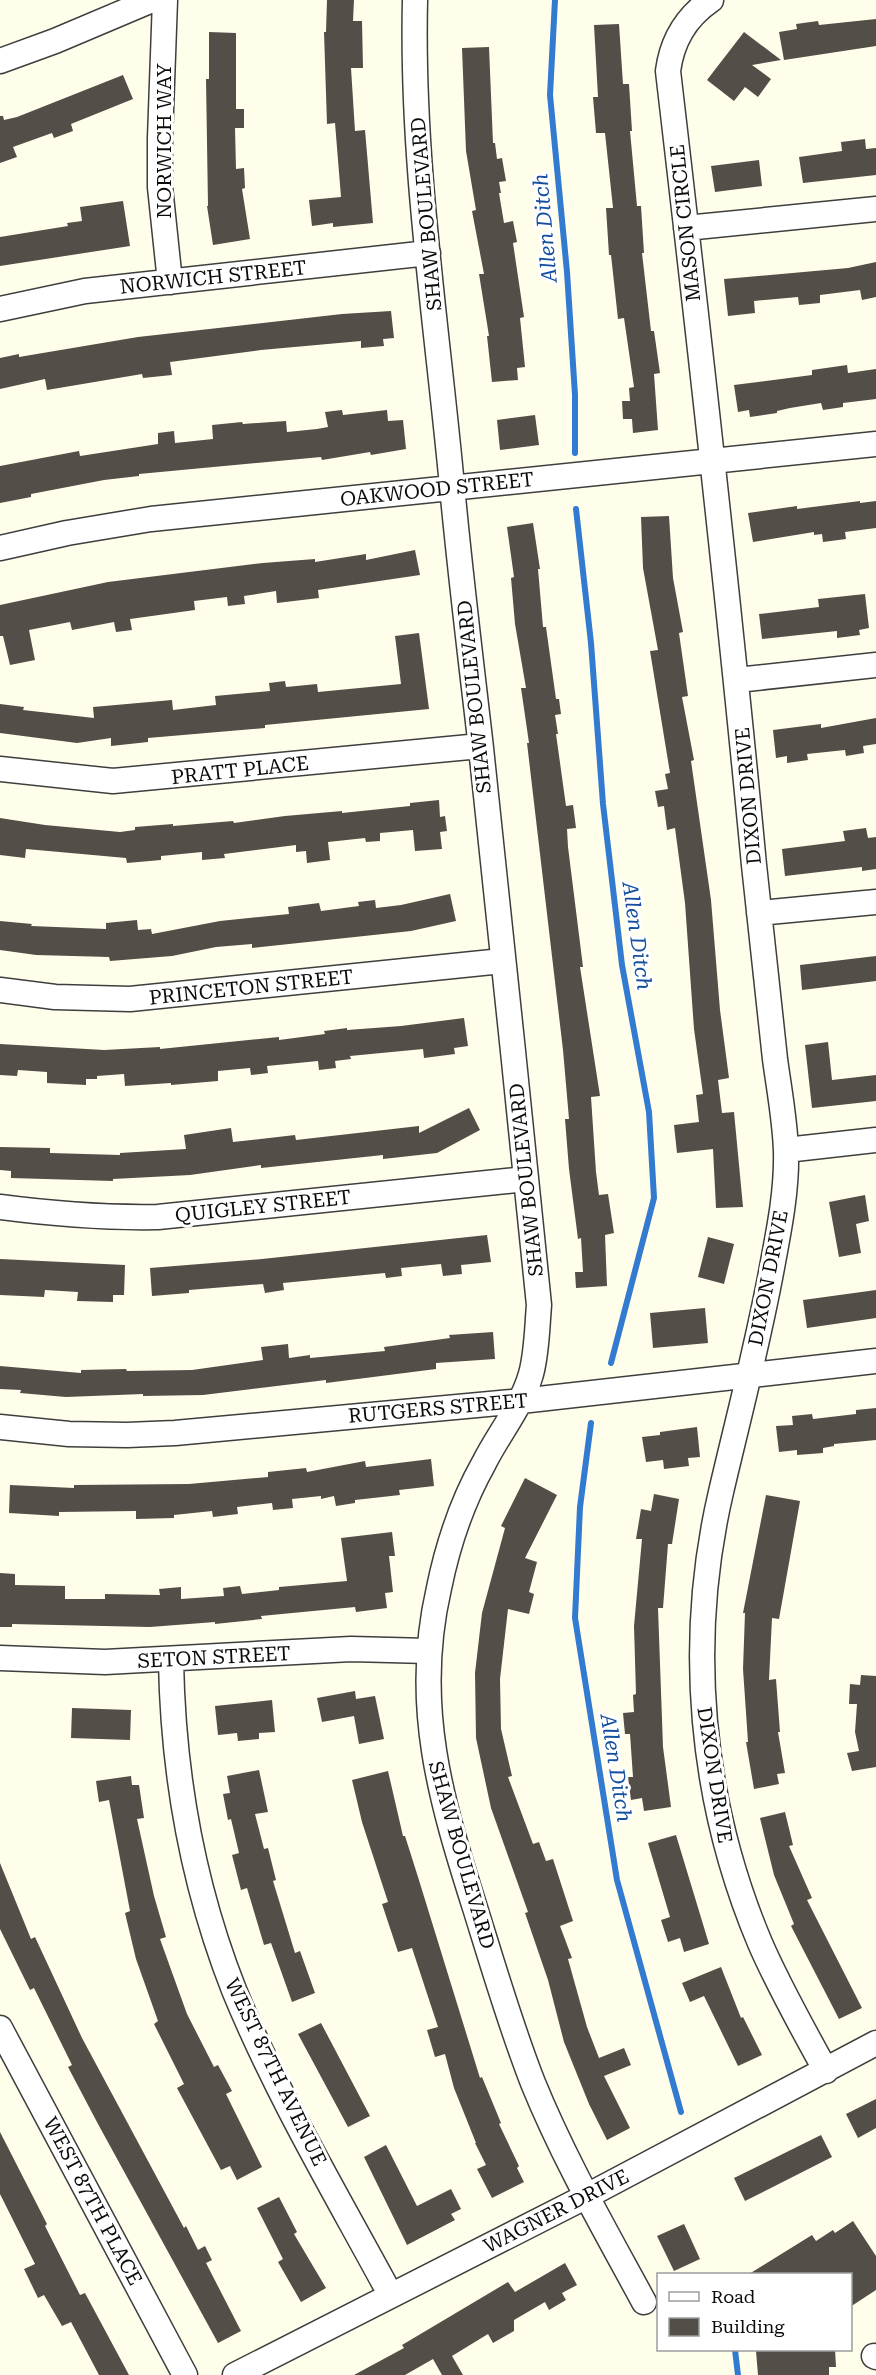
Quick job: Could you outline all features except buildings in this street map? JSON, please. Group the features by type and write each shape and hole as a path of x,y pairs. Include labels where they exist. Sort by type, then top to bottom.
{"street":[{"path":"0,61 65,37 152,0"},
{"name":"NORWICH WAY","path":"165,0 160,187 170,282"},
{"name":"SHAW BOULEVARD","path":"415,0 414,44 417,109 428,254 456,538 539,1305 531,1374 521,1401 484,1461 459,1518 438,1590 428,1651 427,1689 431,1738 440,1789 519,2047 555,2133 644,2302"},
{"name":"MASON CIRCLE","path":"711,0 685,24 670,53 668,71 711,461"},
{"path":"686,228 876,208"},
{"name":"NORWICH STREET","path":"0,309 85,291 428,254"},
{"name":"OAKWOOD STREET","path":"0,548 67,533 151,519 876,444"},
{"name":"DIXON DRIVE","path":"711,461 786,1150 782,1212 768,1294 720,1495 707,1575 702,1663 707,1750 722,1831 742,1898 782,1990 826,2071"},
{"path":"736,680 876,665"},
{"name":"PRATT PLACE","path":"0,769 113,781 480,746"},
{"path":"759,914 876,902"},
{"name":"PRINCETON STREET","path":"0,990 55,997 130,999 502,961"},
{"path":"786,1150 876,1140"},
{"name":"QUIGLEY STREET","path":"0,1207 58,1214 123,1218 158,1217 526,1179"},
{"name":"RUTGERS STREET","path":"0,1427 69,1434 127,1435 187,1432 521,1401 876,1361"},
{"name":"SETON STREET","path":"0,1658 105,1662 351,1649 428,1651"},
{"name":"WEST 87TH AVENUE","path":"171,1660 172,1695 182,1791 202,1891 218,1945 248,2022 298,2125 390,2294"},
{"name":"WEST 87TH PLACE","path":"0,2028 185,2375"},
{"name":"WAGNER DRIVE","path":"235,2375 390,2294 587,2196 876,2043"}],"waterway":[{"name":"Allen Ditch","path":"555,0 550,95 567,272 575,395 575,453"},
{"name":"Allen Ditch","path":"576,509 591,643 603,804 622,965 649,1112 654,1198 611,1363"},
{"name":"Allen Ditch","path":"591,1423 580,1507 575,1618 617,1880 681,2112"},
{"name":"Allen Ditch","path":"735,2351 738,2375"}]}
